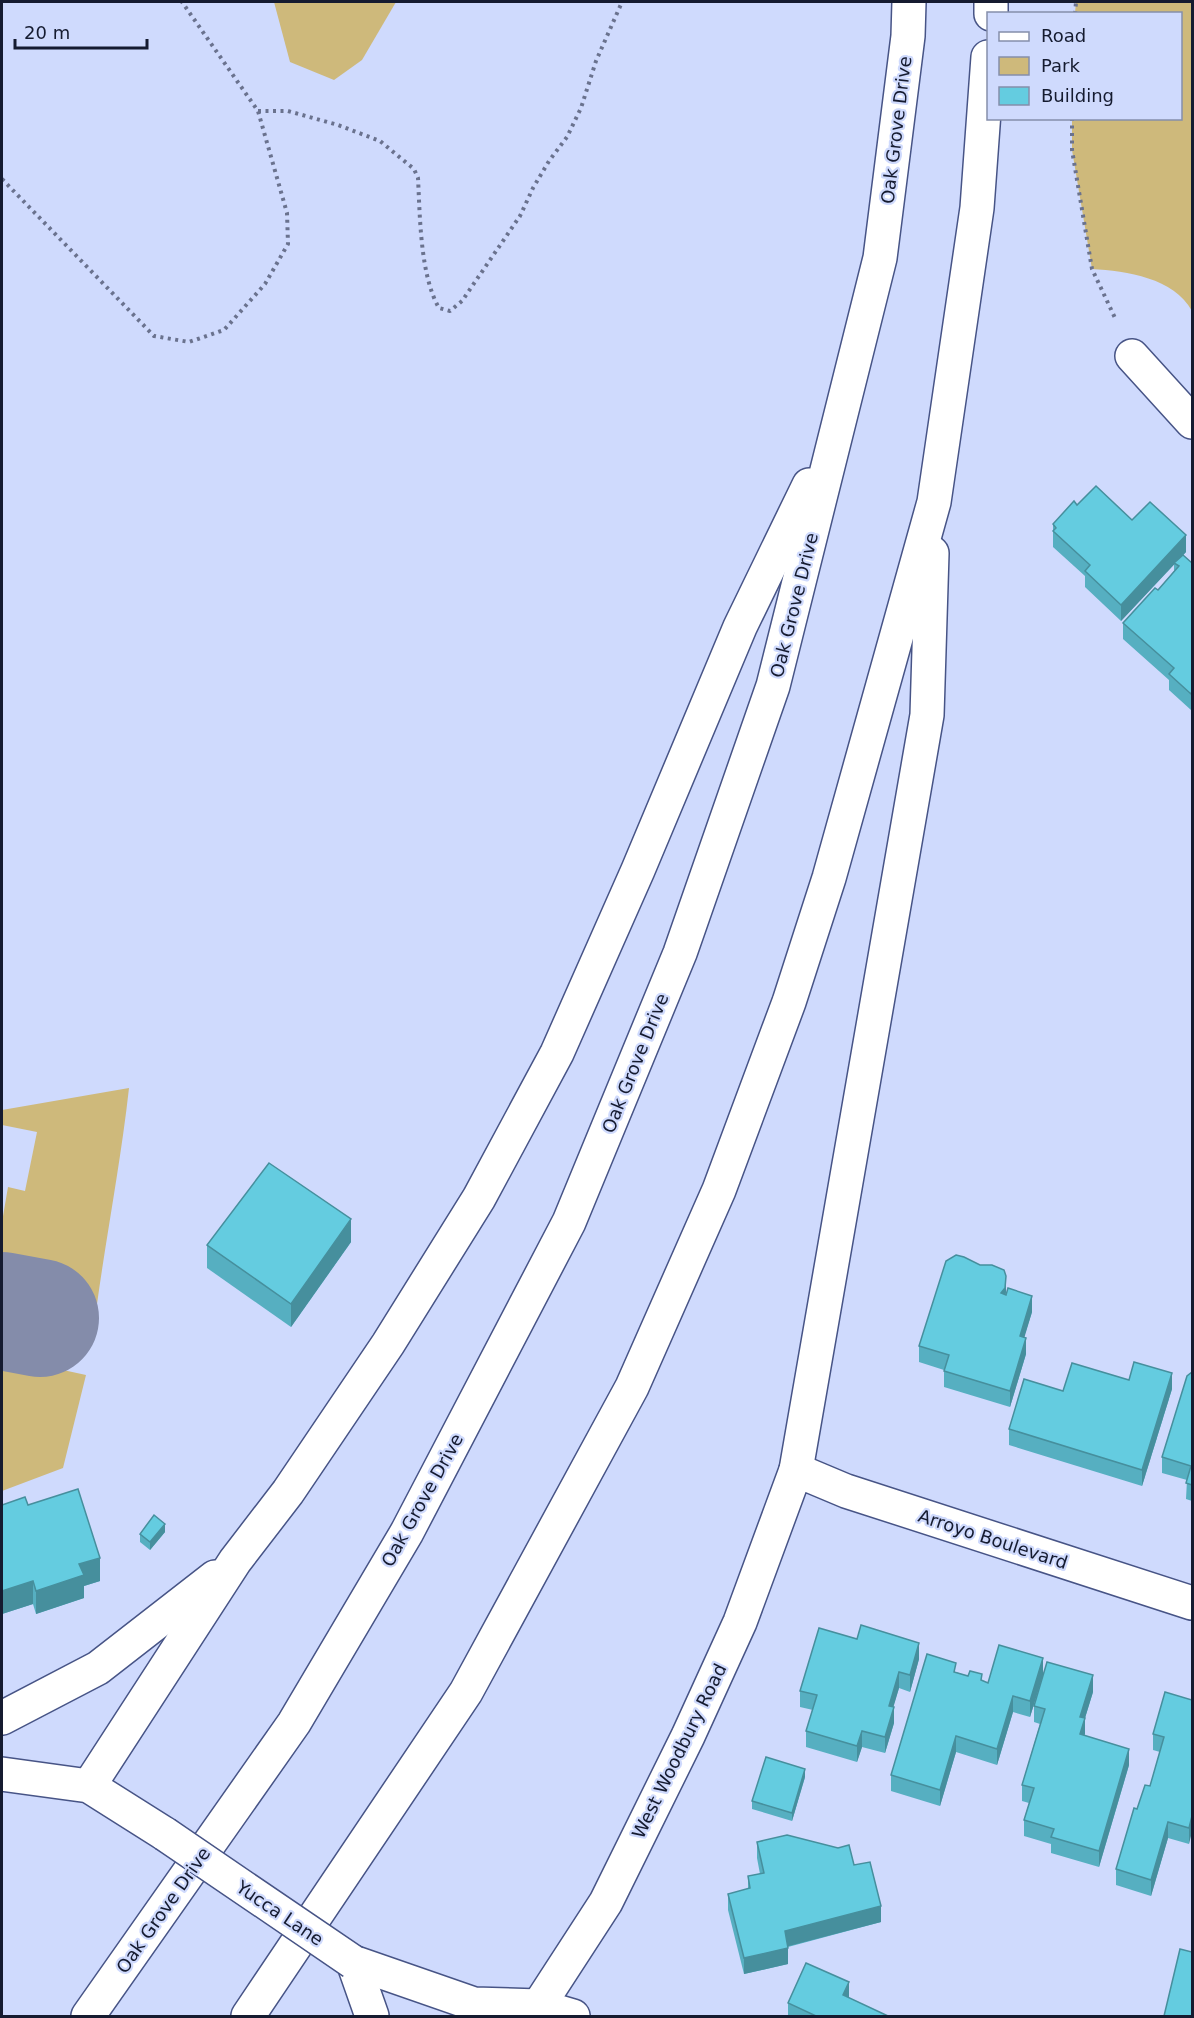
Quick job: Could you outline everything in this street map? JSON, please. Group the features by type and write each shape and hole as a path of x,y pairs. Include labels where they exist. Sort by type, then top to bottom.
{"main road":[{"name":"Oak Grove Drive","path":"88,2016 294,1723 407,1532 569,1222 680,953 773,686 880,258 908,36 909,2"},
{"path":"248,2016 466,1692 632,1387 719,1190 789,1002 829,878 934,502 977,208 987,71"},
{"path":"1132,356 1192,422"},
{"path":"89,1786 235,1561 288,1492 388,1344 479,1198 557,1053 638,870 740,627 838,424"},
{"name":"West Woodbury Road","path":"536,2011 606,1902 688,1736 740,1622 796,1470 927,715 934,502"},
{"name":"Arroyo Boulevard","path":"796,1470 846,1491 1192,1603"},
{"path":"2,1718 98,1668 235,1561"},
{"name":"Yucca Lane","path":"2,1774 89,1786 165,1834 353,1962 474,2004 573,2016"},
{"path":"353,1962 372,2016"}],"path":[{"path":"2,179 154,336 189,342 224,330 265,284 288,244 287,213 258,111 182,2"},
{"path":"258,111 288,111 338,125 380,141 414,169 431,296 439,309 450,311 462,301 520,216 543,170 567,137 581,108 596,61 622,2"},
{"path":"1072,120 1072,150 1092,269 1132,356"}],"green space":[{"path":"274,2 396,2 362,60 334,80 290,62"},
{"path":"1076,2 1192,2 1192,311 1174,291 1148,278 1092,269 1072,150 1072,120 1182,120 1182,12 1075,12"},
{"path":"129,1088 97,1304 46,1293 44,1301 2,1294 2,1222 8,1187 25,1191 37,1132 2,1125 2,1110"},
{"path":"2,1329 37,1334 31,1363 86,1375 63,1468 2,1491"}],"building":[{"path":"1096,486 1132,520 1150,502 1186,535 1121,605 1085,571 1090,565 1053,531 1056,528 1053,524 1074,501 1077,505"},
{"path":"1183,555 1192,563 1191,694 1169,674 1174,668 1123,623 1155,588 1158,590 1179,566 1174,563"},
{"path":"269,1163 351,1219 291,1304 207,1245"},
{"path":"956,1255 980,1265 992,1265 1004,1270 1005,1288 1001,1293 1006,1295 1008,1288 1032,1296 1020,1336 1026,1338 1010,1391 944,1371 949,1355 919,1346 946,1261"},
{"path":"1134,1362 1172,1373 1142,1470 1009,1429 1024,1379 1063,1391 1072,1363 1129,1380"},
{"path":"1192,1372 1192,1485 1186,1483 1191,1466 1162,1457 1187,1376"},
{"path":"78,1489 100,1558 79,1564 84,1575 36,1591 33,1581 2,1591 2,1505 25,1497 28,1505"},
{"path":"154,1515 165,1524 150,1542 140,1534"},
{"path":"861,1625 919,1643 910,1675 899,1672 889,1706 894,1707 885,1737 862,1731 857,1746 806,1731 817,1695 800,1691 819,1628 857,1639"},
{"path":"999,1645 1043,1658 1030,1701 1013,1696 997,1749 956,1736 940,1790 891,1775 927,1654 956,1663 954,1672 968,1676 970,1671 982,1674 981,1680 988,1683"},
{"path":"1047,1662 1093,1675 1080,1717 1085,1718 1080,1734 1129,1749 1099,1851 1051,1837 1054,1829 1024,1820 1034,1788 1022,1785 1045,1709 1034,1706"},
{"path":"1165,1692 1192,1700 1192,1816 1189,1828 1168,1822 1151,1880 1116,1869 1134,1808 1137,1809 1145,1785 1150,1786 1164,1737 1153,1734"},
{"path":"766,1757 805,1769 792,1813 752,1801"},
{"path":"787,1835 838,1848 849,1845 854,1865 870,1862 881,1906 785,1931 788,1948 744,1958 728,1894 750,1888 748,1876 764,1873 757,1842"},
{"path":"1180,1949 1192,1952 1192,2016 1164,2016"},
{"path":"806,1963 849,1982 843,1995 888,2016 816,2016 788,2003"}],"taxiway":[{"path":"2,1311 40,1318"}]}
